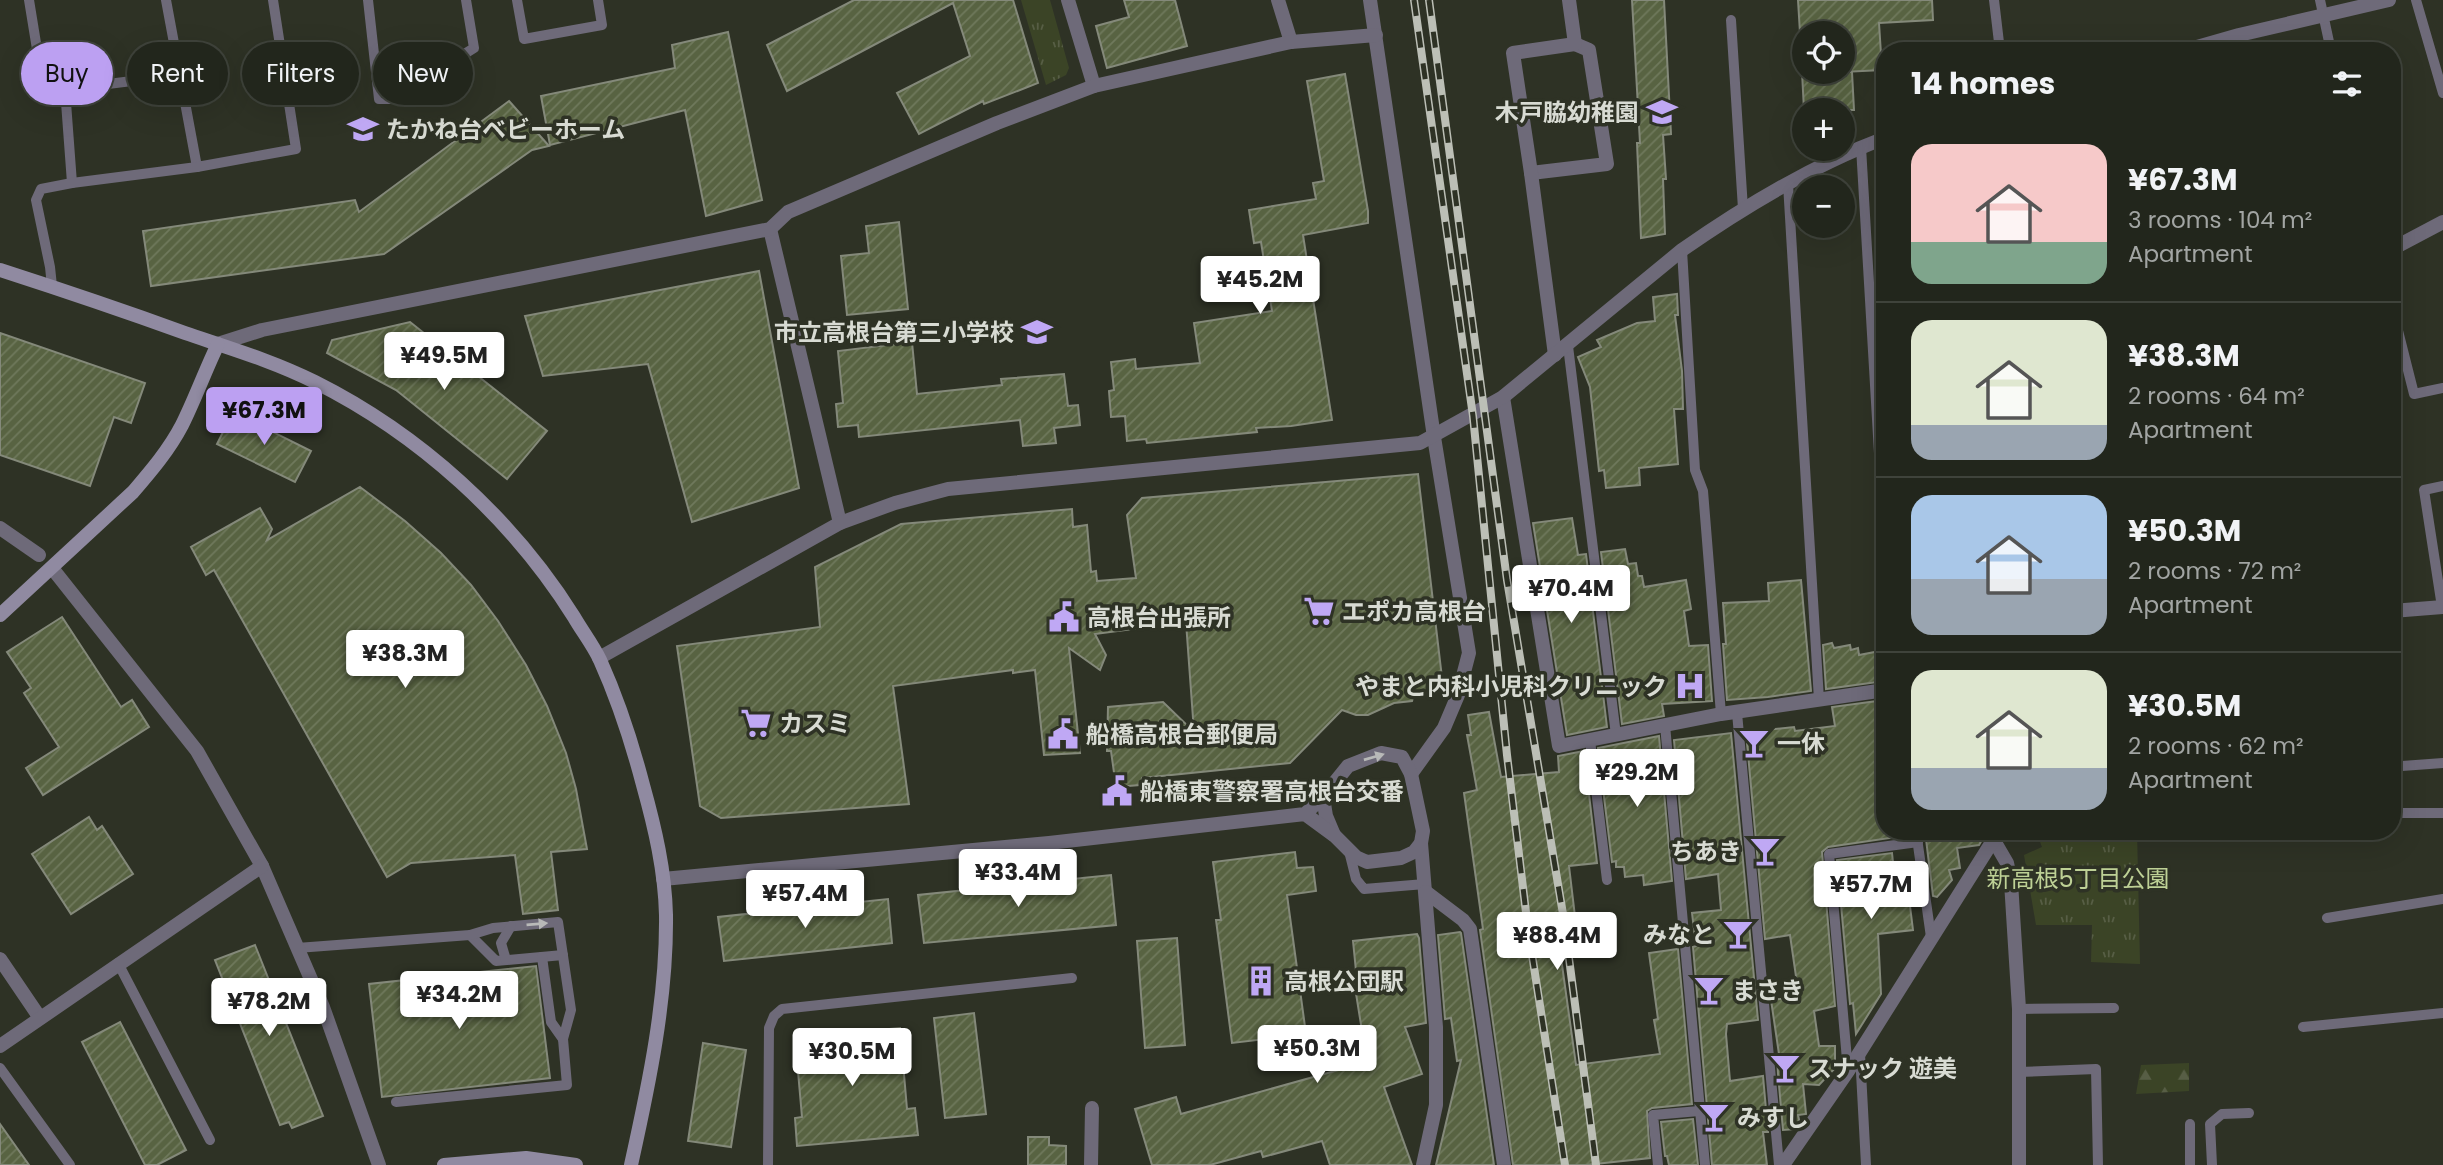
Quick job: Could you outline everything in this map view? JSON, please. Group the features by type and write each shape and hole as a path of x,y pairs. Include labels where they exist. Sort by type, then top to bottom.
{"street":[{"path":"1068,0 1094,86"},
{"path":"1278,0 1291,42"},
{"path":"1370,0 1434,437 1469,653 1458,695 1444,728 1411,774"},
{"path":"1569,0 1575,44"},
{"path":"2214,42 2389,0"},
{"path":"0,615 132,492 167,449 182,425 218,344 262,330 770,229 788,212 1094,86 1291,42 1376,35"},
{"path":"1531,173 1607,164 1589,50 1575,44 1513,53 1555,355"},
{"path":"599,657 840,523 895,503 948,489 1420,443 1503,397 1682,250 1743,209 1876,141"},
{"path":"2401,244 2443,222"},
{"path":"770,229 840,523"},
{"path":"0,270 264,359 352,402 392,427 454,476 526,549 547,575 599,657 634,752 655,830 663,879 666,915 662,985 656,1034 631,1165"},
{"path":"1503,397 1559,746 1721,714 1876,691"},
{"path":"0,528 39,555"},
{"path":"52,568 197,751 262,866 323,1007 379,1165"},
{"path":"2401,610 2443,607"},
{"path":"663,879 1049,843 1305,814 1348,766 1381,753 1402,757 1431,744"},
{"path":"1402,757 1411,774 1423,831 1421,843 1436,1027 1436,1105 1423,1165"},
{"path":"1322,797 1326,816 1335,836"},
{"path":"1305,814 1335,836 1356,857 1367,862 1401,858 1414,852 1421,843"},
{"path":"1781,1165 1849,1071 1993,840"},
{"path":"1998,840 2011,883 2019,1009 2019,1165"},
{"path":"0,1046 262,866"},
{"path":"1425,888 1470,929 1504,1165"},
{"path":"0,959 40,1018"},
{"path":"1091,1165 1092,1108"},
{"path":"444,1165 526,1158 576,1165"}],"lane":[{"path":"29,0 36,42"},
{"path":"166,0 174,42"},
{"path":"52,286 36,200 41,189 197,167 296,149 272,0"},
{"path":"368,0 379,99 393,99 474,48 466,0"},
{"path":"517,0 524,39 602,25 598,0"},
{"path":"1994,0 1999,42"},
{"path":"2320,0 2329,42"},
{"path":"2416,0 2443,93"},
{"path":"1731,20 1743,209"},
{"path":"2239,35 2241,42"},
{"path":"66,105 72,183"},
{"path":"186,105 197,167"},
{"path":"1861,147 1876,402"},
{"path":"1788,184 1819,700"},
{"path":"1682,250 1695,470 1703,491 1721,714"},
{"path":"2401,343 2414,394 2443,388"},
{"path":"1568,346 1616,735"},
{"path":"2443,486 2424,490 2443,607"},
{"path":"1737,713 1781,1165"},
{"path":"1665,725 1705,1165"},
{"path":"1590,740 1607,880"},
{"path":"2402,766 2443,763"},
{"path":"2401,813 2443,813"},
{"path":"1849,1071 1829,854 1901,840"},
{"path":"1917,840 1931,937"},
{"path":"1349,851 1356,879 1364,889 1425,888"},
{"path":"2327,918 2443,899"},
{"path":"297,948 470,935 493,928 558,922 571,1010 563,1039 567,1085 396,1102"},
{"path":"506,960 501,943 511,926"},
{"path":"470,935 496,961 563,954"},
{"path":"542,957 551,1022 563,1039"},
{"path":"118,963 211,1140"},
{"path":"768,1165 769,1028 774,1016 782,1009 1072,978"},
{"path":"2019,1009 2114,1008"},
{"path":"2302,1027 2443,1013"},
{"path":"1860,1054 1866,1165"},
{"path":"0,1068 70,1165"},
{"path":"2018,1072 2095,1069 2098,1165"},
{"path":"1658,1165 1653,1115 1699,1111"},
{"path":"2212,1165 2210,1124 2222,1114 2249,1113"},
{"path":"2190,1124 2190,1165"}],"green space":[{"path":"1021,0 1050,0 1069,68 1066,75 1046,85"},
{"name":"新高根5丁目公園","path":"2039,840 2137,840 2140,964 2091,962 2092,925 2036,925 2024,855 2042,847"},
{"path":"2189,1063 2189,1091 2136,1094 2141,1065"}],"building":[{"path":"854,0 1013,0 1038,83 984,104 983,101 919,134 897,93 970,56 953,3 787,91 767,45"},
{"path":"1124,0 1175,0 1187,46 1107,68 1096,26 1129,17"},
{"path":"1632,0 1664,0 1671,134 1663,135 1666,179 1663,179 1665,234 1641,238 1637,143 1640,143"},
{"path":"1798,0 1932,0 1933,20 1879,23 1880,42 1876,42 1876,70 1855,71 1855,21 1799,21"},
{"path":"728,32 762,200 706,216 685,110 550,145 541,96 675,68 672,45"},
{"path":"1345,74 1368,223 1303,235 1332,420 1256,428 1257,432 1147,443 1146,439 1127,441 1125,416 1111,417 1109,391 1114,390 1111,362 1135,359 1136,369 1200,363 1194,323 1272,311 1261,242 1254,243 1249,210 1316,199 1313,183 1324,181 1307,81"},
{"path":"1803,84 1853,84 1853,98 1803,98"},
{"path":"509,101 549,146 532,150 384,254 151,286 143,231 355,200 359,212"},
{"path":"899,222 908,309 847,315 841,256 869,253 866,226"},
{"path":"759,271 799,488 692,522 648,364 543,376 525,316"},
{"path":"1677,294 1678,315 1675,315 1682,371 1683,409 1674,409 1678,464 1639,468 1640,485 1606,488 1604,470 1599,471 1590,387 1578,357 1601,347 1597,340 1637,323 1655,321 1653,297"},
{"path":"410,322 547,431 507,479 396,390 327,353 332,340"},
{"path":"0,333 145,383 131,423 114,417 90,486 0,455"},
{"path":"912,342 917,394 1002,385 1001,379 1064,374 1068,406 1078,405 1080,425 1054,428 1056,443 1023,446 1020,420 859,437 858,425 838,427 836,404 843,403 838,351"},
{"path":"233,412 311,451 295,482 217,444"},
{"path":"1418,474 1442,678 1429,681 1428,694 1414,694 1412,701 1394,703 1368,715 1356,715 1342,710 1290,763 1142,778 1140,785 1116,787 1111,751 1107,751 1108,707 1163,702 1194,732 1186,622 1095,634 1106,655 1100,670 1069,648 1080,753 1044,755 1035,670 1013,673 1013,670 893,686 909,804 721,818 700,806 677,646 820,627 815,567 901,524 1072,509 1073,527 1087,525 1091,572 1096,571 1097,581 1136,578 1127,515 1142,498"},
{"path":"360,487 405,521 471,585 526,665 547,706 566,753 587,849 551,852 558,910 523,914 515,855 411,863 387,877 214,570 206,575 191,547 260,508 272,529 267,540"},
{"path":"1572,518 1578,555 1586,554 1607,727 1567,735 1533,523"},
{"path":"1625,549 1628,564 1636,563 1638,576 1642,576 1644,587 1686,580 1691,609 1684,611 1689,646 1708,645 1712,701 1662,704 1664,716 1622,724 1601,552"},
{"path":"1801,580 1811,691 1727,700 1723,603 1769,601 1768,583"},
{"path":"62,617 121,707 132,700 149,727 43,795 26,768 59,747 24,693 31,688 7,652"},
{"path":"1832,643 1834,648 1850,645 1851,650 1858,648 1859,655 1876,652 1876,682 1826,689 1823,645"},
{"path":"1876,701 1876,840 1828,847 1822,852 1835,1006 1814,1011 1819,1046 1835,1046 1835,1068 1819,1085 1803,1084 1806,1114 1798,1115 1800,1124 1796,1129 1783,1130 1779,1054 1771,1000 1799,997 1790,935 1765,939 1746,732 1794,727 1795,731 1835,726 1832,707"},
{"path":"1489,712 1501,777 1559,772 1558,756 1584,751 1597,863 1569,866 1576,925 1557,929 1576,1065 1660,1054 1654,1020 1658,1019 1649,953 1678,949 1692,1104 1652,1108 1647,1111 1650,1158 1586,1165 1513,1165 1464,793 1477,790 1467,735 1471,735 1468,715"},
{"path":"1731,733 1758,1020 1727,1024 1726,1034 1730,1081 1763,1076 1768,1132 1763,1132 1767,1165 1712,1165 1692,913 1721,910 1718,874 1686,879 1674,740"},
{"path":"1659,736 1672,881 1644,885 1643,875 1625,877 1624,867 1616,867 1616,861 1612,862 1598,748"},
{"path":"89,817 97,830 102,826 133,874 71,914 32,854"},
{"path":"1926,840 1982,840 1979,845 1957,848 1960,868 1949,870 1952,880 1937,897 1933,896"},
{"name":"高根公団駅","path":"1295,852 1297,868 1313,867 1316,891 1287,895 1306,1034 1232,1043 1216,920 1221,920 1213,862"},
{"path":"1892,853 1894,871 1914,868 1918,897 1909,898 1913,930 1878,934 1881,994 1856,1034 1853,1003 1850,1004 1837,860"},
{"path":"1111,875 1116,925 924,943 918,895"},
{"path":"888,899 892,943 724,961 718,917"},
{"path":"1460,932 1494,1165 1436,1165 1461,1060 1457,1061 1451,1018 1445,1019 1438,935"},
{"path":"1417,934 1426,1023 1405,1027 1422,1074 1384,1087 1412,1165 1330,1165 1322,1141 1263,1157 1261,1151 1210,1165 1152,1165 1135,1109 1176,1097 1181,1114 1367,1062 1354,981 1357,981 1353,941"},
{"path":"1177,938 1185,1045 1145,1048 1137,941"},
{"path":"255,945 323,1116 292,1128 289,1122 280,1125 215,960"},
{"path":"536,966 550,1078 382,1097 369,984"},
{"path":"974,1013 986,1114 945,1118 934,1018"},
{"path":"120,1022 186,1150 157,1165 145,1165 82,1042"},
{"path":"900,1028 907,1109 915,1108 918,1135 797,1146 795,1118 802,1117 795,1037"},
{"path":"703,1043 746,1050 731,1147 688,1141"},
{"path":"1693,1119 1698,1165 1669,1165 1665,1156 1661,1122"},
{"path":"0,1124 29,1165 0,1165"},
{"path":"1028,1137 1049,1137 1049,1145 1066,1146 1066,1165 1028,1165"}],"railway":[{"path":"1414,0 1473,416 1507,755 1528,929 1565,1165"},
{"path":"1429,0 1507,580 1564,920 1596,1165"}],"place":[{"name":"木戸脇幼稚園","path":"1662,112"},
{"name":"たかね台ベビーホーム","path":"363,129"},
{"name":"市立高根台第三小学校","path":"1037,332"},
{"name":"エポカ高根台","path":"1319,611"},
{"name":"高根台出張所","path":"1064,617"},
{"name":"やまと内科小児科クリニック","path":"1690,686"},
{"name":"カスミ","path":"756,723"},
{"name":"船橋高根台郵便局","path":"1063,734"},
{"name":"一休","path":"1754,743"},
{"name":"船橋東警察署高根台交番","path":"1117,791"},
{"name":"ちあき","path":"1765,851"},
{"name":"みなと","path":"1738,934"},
{"name":"高根公団駅","path":"1261,981"},
{"name":"まさき","path":"1709,990"},
{"name":"スナック 遊美","path":"1785,1068"},
{"name":"みすし","path":"1714,1117"}]}
